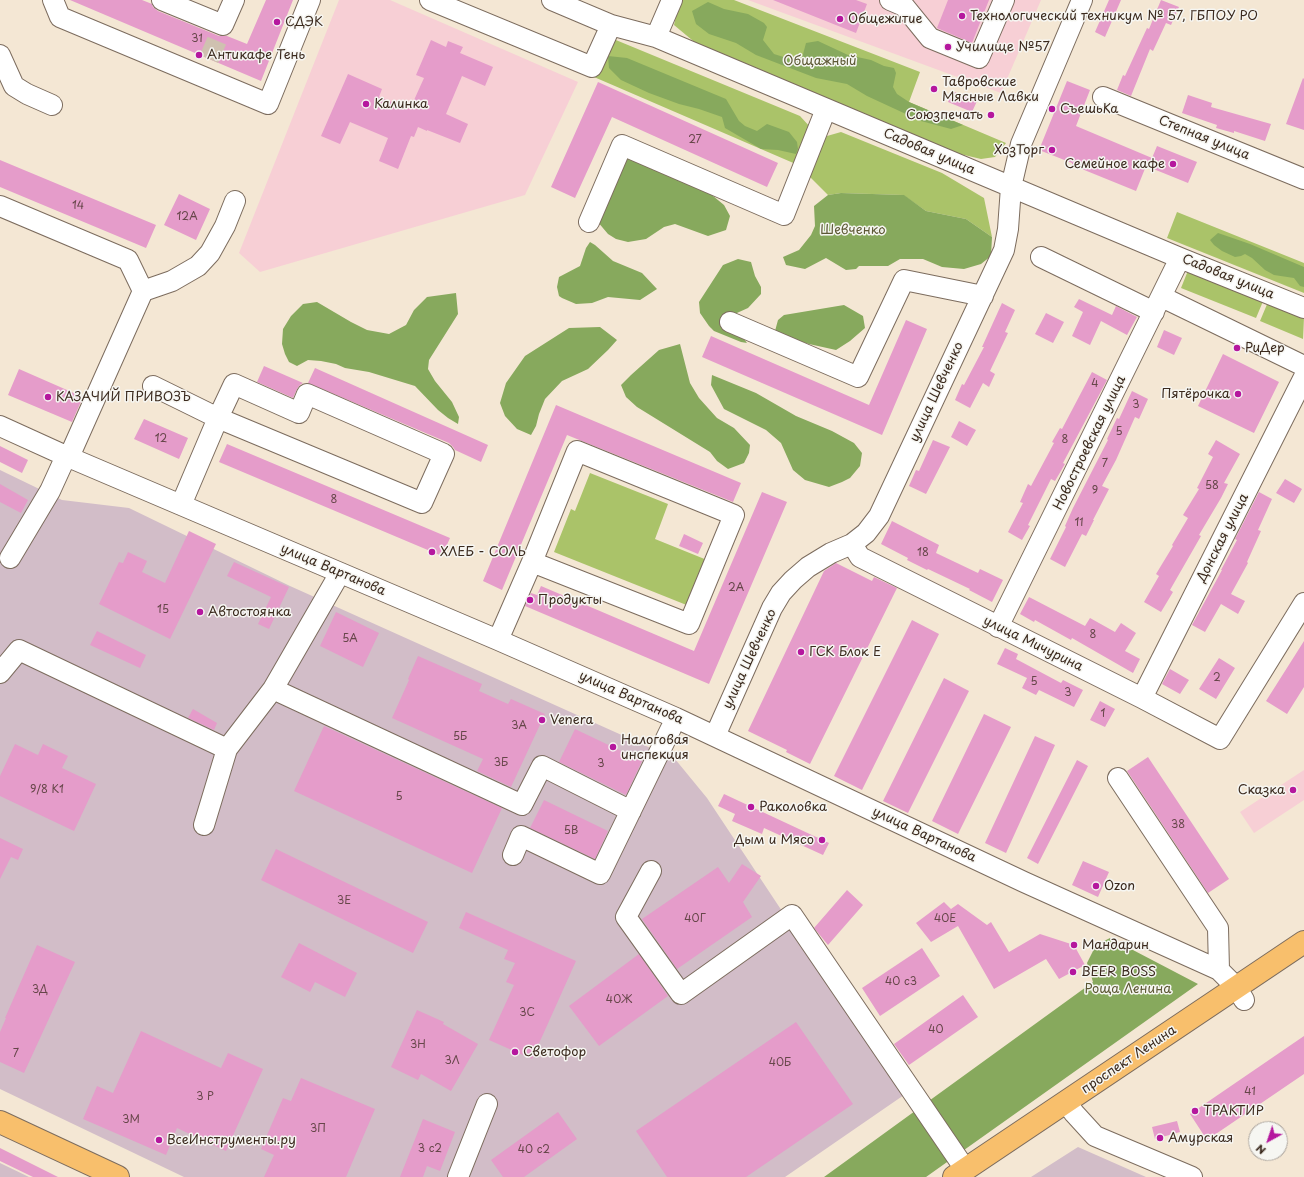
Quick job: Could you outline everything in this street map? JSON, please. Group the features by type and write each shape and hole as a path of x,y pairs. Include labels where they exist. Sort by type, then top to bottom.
{"main road":[{"name":"проспект Ленина","path":"1240,994 1304,942"},
{"name":"проспект Ленина","path":"965,1174 1070,1108 1240,994 1304,959"},
{"path":"0,1122 118,1177"}],"street":[{"path":"53,0 60,16 206,68 268,104 310,0"},
{"path":"162,0 222,29 234,0"},
{"path":"430,0 592,68 611,25"},
{"name":"Садовая улица","path":"552,0 611,25 656,37 1180,258 1304,308"},
{"path":"656,37 672,0"},
{"path":"890,0 904,6 930,38 979,58 1004,0"},
{"name":"улица Шевченко","path":"715,736 772,608 781,593 808,567 831,553 852,544 866,533 879,516 1004,250 1008,229 1011,186 1021,144 1082,0"},
{"path":"0,55 14,86 27,94 52,105"},
{"name":"Степная улица","path":"1103,97 1304,179"},
{"path":"589,222 622,145 784,215 826,109"},
{"path":"10,558 50,491 68,456 143,291 172,281 198,266 210,253 225,226 235,201"},
{"path":"0,206 128,260 143,291"},
{"path":"1041,257 1158,304 1250,338 1304,366"},
{"name":"Новостроевская улица","path":"998,627 1180,258"},
{"path":"730,322 858,377 904,280 983,296"},
{"name":"Донская улица","path":"1142,698 1304,377"},
{"path":"153,386 218,418 422,503 444,454 308,394 299,413 234,384 218,418 181,505"},
{"name":"улица Вартанова","path":"0,426 676,718 1017,878 1219,970 1240,994"},
{"path":"498,640 577,452 734,515 689,624 532,562"},
{"name":"улица Мичурина","path":"852,544 860,557 1142,698 1220,739 1304,603"},
{"path":"204,825 227,750 273,689 340,573"},
{"path":"0,673 19,650 54,675 227,750"},
{"path":"273,689 522,805 542,766 631,811"},
{"path":"513,855 521,836 600,874 676,718"},
{"path":"1118,778 1218,928 1219,970"},
{"path":"651,871 626,917 681,994 792,915 965,1174"},
{"path":"458,1177 487,1104"},
{"path":"1070,1108 1096,1136 1192,1177"}],"shaded area":[{"path":"339,0 390,0 578,82 525,195 260,272 239,253"},
{"name":"Училище №57","path":"748,0 1041,0 1001,93"},
{"path":"0,470 62,500 129,508 290,586 675,759 707,798 904,1095 785,1177 184,1177 0,1089"},
{"path":"1304,770 1304,800 1254,833 1240,812"},
{"path":"1078,1147 1146,1177 1031,1177"},
{"path":"0,1163 29,1177 0,1177"}],"green space":[{"path":"681,0 734,0 920,72 909,102 1006,143 995,157 981,159 956,153 698,45 674,25"},
{"name":"Общажный","path":"708,2 724,9 748,14 764,23 767,27 763,40 774,54 793,60 802,58 806,43 818,41 848,55 871,60 884,66 894,68 896,73 893,87 897,94 909,102 963,125 951,129 921,121 867,96 847,84 816,78 756,55 736,43 709,34 696,24 692,11"},
{"path":"611,38 800,116 811,128 798,165 594,77"},
{"path":"608,56 627,58 726,99 739,121 745,126 757,131 767,124 789,132 797,142 798,149 796,154 778,150 761,149 725,128 722,117 679,104 649,93 621,80 609,68"},
{"path":"841,132 942,173 984,198 992,237 966,219 926,211 903,195 841,193 828,195 810,177 817,153 827,136"},
{"path":"629,155 707,191 724,205 730,216 726,230 708,236 675,224 664,227 646,239 628,242 616,239 608,234 597,221 591,201"},
{"name":"Шевченко","path":"841,193 904,195 926,211 966,219 992,237 991,256 981,264 964,269 942,267 923,259 900,259 888,266 859,266 856,269 846,270 826,258 805,269 786,265 783,257 799,250 811,235 815,226 814,206 828,195"},
{"path":"1177,212 1304,263 1304,293 1167,238"},
{"path":"1218,233 1250,244 1304,267 1304,287 1300,286 1294,278 1274,275 1265,270 1252,258 1245,254 1235,257 1222,251 1210,240"},
{"path":"590,242 613,261 642,273 657,289 640,300 608,297 592,303 576,304 559,296 557,287 559,277 580,266 586,248"},
{"path":"738,259 751,262 755,276 761,287 761,294 748,308 728,317 747,343 714,331 700,313 699,302 723,265"},
{"path":"1189,268 1264,299 1256,318 1181,288"},
{"path":"456,293 458,314 429,360 428,369 435,381 452,402 459,417 458,424 438,410 415,386 369,372 345,368 336,364 321,361 308,360 297,366 289,362 285,354 282,344 283,329 291,316 303,304 317,302 367,330 389,334 406,325 414,310 427,297"},
{"path":"1268,302 1304,317 1303,339 1260,321"},
{"path":"844,305 863,316 865,328 850,341 836,350 789,338 775,331 778,320 784,315"},
{"path":"600,327 617,340 588,369 562,381 545,399 536,426 531,435 517,429 505,416 500,403 506,383 525,356 569,328"},
{"path":"680,344 690,383 699,398 717,418 734,428 750,445 749,453 744,463 728,469 717,461 710,452 637,407 626,397 621,385 631,375 659,350"},
{"path":"712,375 756,393 796,416 832,431 854,443 862,453 860,466 850,478 829,487 805,480 793,470 781,443 766,430 724,409 711,385"},
{"path":"590,473 668,504 655,539 707,560 689,606 554,552 571,509 575,511"},
{"name":"Роща Ленина","path":"1110,938 1198,984 926,1177 824,1177 1093,982 1087,963 1096,945"}],"building":[{"path":"70,0 142,0 152,4 158,11 219,36 227,36 247,44 266,0 293,0 261,81"},
{"name":"Общежитие","path":"773,0 856,0 867,4 856,33"},
{"name":"Технологический техникум № 57, ГБПОУ РО","path":"948,0 989,0 972,43 937,28"},
{"path":"1109,0 1121,0 1105,37 1095,32"},
{"path":"1161,0 1179,7 1171,25 1166,23 1153,51 1150,49 1131,96 1117,90 1147,28 1149,29"},
{"name":"Калинка","path":"431,40 446,47 448,41 463,47 460,53 493,67 485,86 462,76 446,114 468,124 460,143 418,127 414,137 411,136 398,169 379,161 388,138 350,122 340,144 321,136 348,74 382,89 379,97 410,109 424,78 416,75"},
{"path":"1303,78 1304,79 1304,130 1286,124"},
{"path":"1067,81 1090,90 1076,126 1152,158 1157,146 1197,162 1188,183 1146,166 1136,191 1039,150"},
{"path":"598,82 778,163 767,187 612,117 575,198 551,187"},
{"path":"952,91 977,101 972,112 948,102"},
{"path":"1188,95 1212,103 1211,107 1271,124 1265,141 1234,131 1234,133 1216,128 1217,125 1182,113"},
{"path":"0,160 156,225 146,248 0,187"},
{"path":"179,194 210,209 196,240 164,225"},
{"path":"1079,299 1112,315 1116,306 1137,317 1127,335 1101,321 1090,345 1072,336 1083,312 1074,307"},
{"path":"1002,303 1015,310 1005,332 1008,333 990,371 995,374 989,387 983,383 970,408 955,400 962,384 964,385 984,347 982,347"},
{"path":"1046,313 1064,322 1053,343 1035,334"},
{"path":"906,320 927,329 882,435 702,357 711,336 869,405"},
{"path":"1164,330 1182,338 1174,355 1157,347"},
{"name":"Пятёрочка","path":"1223,354 1279,382 1254,433 1198,406"},
{"path":"264,366 303,383 297,389 293,398 257,382"},
{"path":"315,368 488,445 481,462 455,450 449,443 308,383"},
{"name":"КАЗАЧИЙ ПРИВОЗЪ","path":"19,369 83,397 72,422 8,395"},
{"path":"1092,372 1107,380 1063,463 1065,464 1055,481 1051,479 1028,525 1030,526 1022,540 1008,532 1023,503 1020,502 1028,484 1031,486 1054,443 1052,442 1060,428 1062,429"},
{"path":"1132,391 1148,399 1139,419 1135,417 1116,460 1102,486 1109,489 1094,520 1086,536 1082,534 1065,567 1050,559 1066,527 1065,526 1073,508 1108,440 1107,439 1117,418 1119,419"},
{"path":"556,405 741,483 733,502 567,435 502,590 483,581"},
{"path":"144,419 188,438 179,459 134,439"},
{"path":"959,421 976,430 967,446 951,437"},
{"path":"933,440 950,447 926,494 909,486 916,470 919,471"},
{"path":"1216,440 1240,454 1224,483 1228,484 1221,498 1199,535 1201,536 1170,590 1173,592 1161,612 1144,602 1159,576 1156,574 1188,518 1183,515 1199,489 1197,488 1213,457 1208,454"},
{"path":"227,444 450,538 442,556 219,462"},
{"path":"0,446 28,460 22,473 0,462"},
{"path":"1285,479 1302,489 1294,503 1276,493"},
{"path":"0,484 28,500 21,513 0,502"},
{"path":"762,492 787,502 709,684 525,606 531,593 537,595 541,586 694,651"},
{"path":"1259,492 1272,499 1258,530 1261,531 1247,562 1248,563 1231,594 1245,601 1238,614 1221,604 1205,632 1192,625 1222,570 1237,540 1235,539"},
{"path":"892,521 939,545 936,553 978,573 980,569 1003,580 992,602 969,590 970,589 907,560 908,558 881,544"},
{"path":"189,531 216,544 170,639 99,604 119,562 123,563 128,552 147,561 142,572 165,583"},
{"path":"684,534 703,543 698,554 679,546"},
{"path":"234,562 289,587 269,629 258,624 271,597 227,576"},
{"path":"836,563 872,581 874,577 897,588 810,764 786,752 787,750 748,731 824,571"},
{"path":"1029,597 1085,626 1090,618 1115,632 1121,623 1136,633 1125,651 1140,659 1133,673 1072,638 1071,640 1035,620 1034,622 1020,614"},
{"path":"336,612 379,633 363,667 320,646"},
{"path":"912,620 939,634 862,790 834,776"},
{"path":"97,631 146,655 140,668 90,645"},
{"path":"1304,641 1304,687 1287,714 1266,701"},
{"path":"1005,648 1018,654 1016,659 1061,683 1063,680 1083,690 1074,707 1039,690 1036,695 1022,688 1027,678 997,664"},
{"path":"418,656 482,684 479,691 508,704 511,699 545,714 511,787 477,771 483,759 392,718"},
{"path":"1219,658 1235,668 1216,699 1199,689"},
{"path":"1170,669 1189,680 1180,694 1162,684"},
{"path":"944,678 969,691 908,813 883,801"},
{"path":"1100,701 1115,709 1105,727 1090,720"},
{"path":"193,709 217,723 214,730 188,718"},
{"path":"984,714 1011,727 958,834 932,821"},
{"path":"324,726 502,808 472,873 294,791"},
{"path":"575,729 642,761 626,795 559,762"},
{"path":"1035,736 1055,745 1006,853 985,843"},
{"path":"15,744 38,755 43,744 68,756 62,768 96,784 74,831 0,796 0,776"},
{"path":"1148,757 1229,879 1208,893 1127,771"},
{"path":"1077,760 1088,766 1038,864 1027,858"},
{"path":"724,794 829,843 823,855 764,828 762,834 732,821 735,814 718,806"},
{"path":"544,800 608,831 595,859 530,828"},
{"path":"0,838 23,849 18,860 11,857 0,879"},
{"path":"276,849 428,922 413,953 261,880"},
{"path":"1083,861 1109,872 1098,897 1072,885"},
{"path":"742,864 761,876 743,902 752,917 677,969 642,919 718,867 729,883"},
{"path":"847,890 863,905 828,945 814,928"},
{"path":"944,902 951,909 958,904 987,925 991,922 1009,952 1040,934 1074,945 1085,965 1059,979 1046,959 994,989 958,926 931,942 916,923"},
{"path":"466,912 576,961 532,1059 489,1040 514,985 506,982 515,963 504,959 508,950 459,928"},
{"path":"299,943 357,973 345,997 315,982 310,992 281,977"},
{"path":"37,945 75,962 24,1073 0,1062 0,1032"},
{"path":"922,948 940,976 880,1016 862,988"},
{"path":"639,954 668,996 599,1046 569,1006"},
{"path":"963,995 978,1017 909,1065 894,1044"},
{"path":"417,1010 444,1022 443,1024 478,1044 451,1091 421,1074 418,1080 391,1067"},
{"path":"796,1022 853,1104 746,1177 667,1177 636,1131"},
{"path":"141,1031 221,1068 228,1053 263,1069 226,1151 177,1128 166,1155 83,1119 97,1086 113,1093"},
{"path":"1304,1036 1304,1074 1207,1140 1190,1114"},
{"path":"301,1078 375,1109 346,1177 264,1177 274,1155 261,1149 283,1098 291,1101"},
{"path":"558,1112 577,1139 524,1177 503,1177 491,1160"},
{"path":"423,1119 455,1132 440,1171 427,1166 423,1177 400,1177"},
{"path":"1177,1121 1180,1132 1155,1139 1152,1127"},
{"path":"0,1148 58,1177 33,1177 0,1161"}],"tunnel":[{"path":"209,59 220,33"}],"place":[{"name":"Технологический техникум № 57, ГБПОУ РО","path":"962,16"},
{"name":"Общежитие","path":"840,19"},
{"name":"СДЭК","path":"277,22"},
{"name":"Училище №57","path":"948,47"},
{"name":"Антикафе Тень","path":"199,55"},
{"name":"Тавровские Мясные Лавки","path":"934,89"},
{"name":"Калинка","path":"366,104"},
{"name":"СъешьКа","path":"1052,109"},
{"name":"Союзпечать","path":"991,115"},
{"name":"ХозТорг","path":"1052,150"},
{"name":"Семейное кафе","path":"1173,164"},
{"name":"РиДер","path":"1237,348"},
{"name":"Пятёрочка","path":"1238,394"},
{"name":"КАЗАЧИЙ ПРИВОЗЪ","path":"48,397"},
{"name":"ХЛЕБ - СОЛЬ","path":"432,552"},
{"name":"Продукты","path":"530,600"},
{"name":"Автостоянка","path":"200,612"},
{"name":"ГСК Блок Е","path":"801,652"},
{"name":"Venera","path":"542,720"},
{"name":"Налоговая инспекция","path":"613,747"},
{"name":"Сказка","path":"1293,790"},
{"name":"Раколовка","path":"751,807"},
{"name":"Дым и Мясо","path":"822,840"},
{"name":"Ozon","path":"1096,886"},
{"name":"Мандарин","path":"1074,945"},
{"name":"BEER BOSS","path":"1073,972"},
{"name":"Светофор","path":"515,1052"},
{"name":"ТРАКТИР","path":"1195,1111"},
{"name":"Амурская","path":"1160,1138"},
{"name":"ВсеИнструменты.ру","path":"159,1140"}]}
